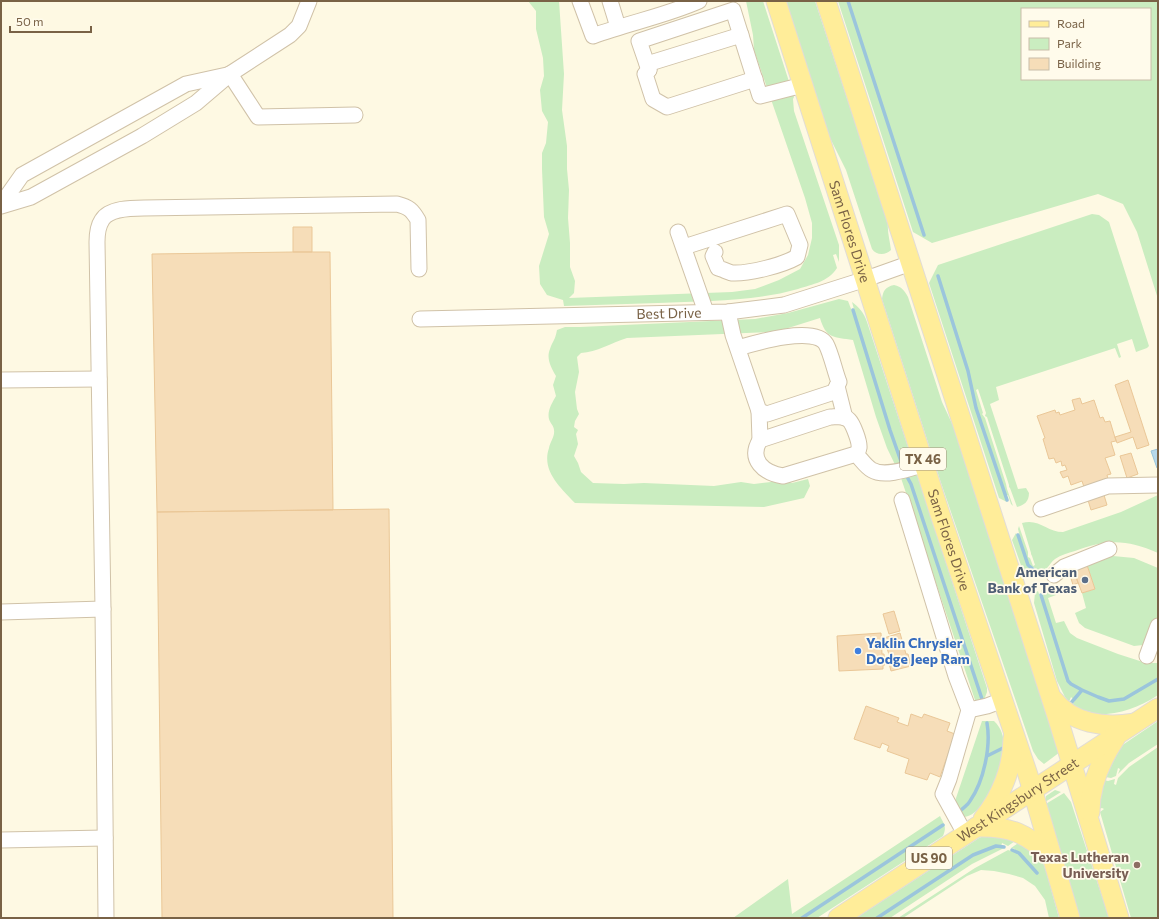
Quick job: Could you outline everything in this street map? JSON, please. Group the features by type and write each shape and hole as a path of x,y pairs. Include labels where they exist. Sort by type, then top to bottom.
{"main road":[{"name":"Sam Flores Drive","path":"776,1 940,514 1033,791 1070,918"},
{"path":"826,1 1050,694 1119,918"},
{"path":"1050,694 1060,707 1067,713 1085,721 1105,725 1137,722"},
{"name":"West Kingsbury Street","path":"838,918 1158,708"},
{"path":"970,831 992,806 1010,767 1012,754 1012,728"},
{"path":"1090,822 1092,796 1096,776 1105,756 1119,734"},
{"path":"970,831 992,827 1004,828 1021,833 1052,857"}],"street":[{"path":"1,205 31,197 142,136 196,103 230,74 290,36 299,26 309,1"},
{"path":"580,1 593,36 685,7 699,1"},
{"path":"610,1 618,27"},
{"path":"755,79 667,107 655,72 648,67 639,40 731,6 741,35 755,79 760,96 803,85"},
{"path":"648,67 741,35"},
{"path":"230,74 258,117 355,115"},
{"path":"1,205 22,175 186,84 230,74"},
{"path":"106,918 96,242 98,229 102,219 123,209 397,204 407,206 418,220 419,269"},
{"path":"684,247 712,245 787,214 800,245 797,257 791,260 758,271 731,273 723,269 725,264 720,254 712,245"},
{"path":"678,232 706,312"},
{"name":"Best Drive","path":"420,319 728,312 784,304 866,279 911,263"},
{"path":"728,312 732,335 738,348 759,411 760,440 757,445 756,452 759,463 764,470 774,475 783,476 856,454 859,449 850,421 845,418 830,417 760,440"},
{"path":"738,348 761,341 801,336 815,336 826,343 839,382 834,392 767,414 759,411"},
{"path":"1,380 99,379"},
{"path":"837,386 845,418"},
{"path":"856,454 872,470 882,473 894,472 925,464"},
{"path":"1041,509 1108,486 1158,485"},
{"path":"902,500 956,676 969,710 943,794 970,831"},
{"path":"1054,575 1064,567 1109,549"},
{"path":"1,612 102,609"},
{"path":"1147,656 1158,626"},
{"path":"969,710 987,706 1003,700"},
{"path":"1,840 105,838"}],"green space":[{"path":"528,1 559,1 564,74 562,110 567,146 569,190 568,218 570,267 575,281 574,293 569,298 732,292 755,289 779,280 800,269 808,255 812,238 812,223 805,198 754,50 753,35 746,1 763,1 794,97 794,111 839,245 839,262 836,254 833,255 837,268 833,273 820,282 798,289 746,299 564,306 563,300 547,295 540,284 539,266 549,234 544,217 542,169 542,153 546,143 548,122 542,111 540,90 544,76 543,58 536,29 536,11"},
{"path":"786,1 815,1 888,223 891,250 889,252 878,254 872,249 846,170 827,132"},
{"path":"838,1 1158,1 1158,299 1137,232 1123,204 1098,194 932,243 913,232"},
{"path":"1092,214 1099,215 1109,222 1149,346 1136,352 1132,339 1117,344 1121,357 1119,358 1115,348 996,387 999,400 990,404 1018,489 1026,488 1029,493 1026,503 1017,507 1009,487 987,417 985,416 986,413 978,389 976,390 983,413 982,414 985,418 1013,506 1008,495 1005,496 1007,502 999,498 929,283 938,265"},
{"path":"894,285 902,289 908,297 942,402 955,430 1060,752 1044,764 1038,759 1033,751 940,480 882,299 885,290"},
{"path":"839,299 848,301 853,314 855,313 852,302 855,304 863,313 867,322 987,688 984,700 976,703 900,475 887,448 876,417 853,340 832,336 825,330 820,318 785,329 767,332 627,338 598,349 581,353 577,357 579,372 575,392 579,414 575,421 574,427 578,430 576,434 578,444 574,456 581,472 593,483 644,483 714,486 741,482 754,484 787,481 792,483 808,479 810,486 804,498 764,507 575,503 550,472 547,456 554,433 549,419 549,413 550,407 556,396 553,385 556,376 551,366 549,352 557,330 565,327 755,319 788,313"},
{"path":"1158,495 1158,553 1147,548 1126,543 1116,542 1097,544 1062,555 1054,560 1045,570 1036,574 1034,567 1031,568 1033,574 1029,575 1022,568 1012,540 1016,533 1018,538 1020,537 1018,529 1019,526 1028,552 1028,557 1030,558 1033,566 1035,565 1022,523 1033,522 1052,530 1063,532 1121,512"},
{"path":"1113,556 1134,558 1158,568 1158,617 1149,641 1143,645 1134,646 1085,628 1079,623 1075,613 1086,608 1082,593 1095,589 1087,565"},
{"path":"1047,587 1052,588 1056,593 1056,595 1048,598 1056,623 1064,621 1070,633 1077,638 1146,663 1158,663 1158,695 1134,708 1109,714 1091,714 1089,711 1083,713 1072,705 1075,701 1071,697 1069,702 1057,681 1034,603 1035,593 1038,591 1040,597 1043,597 1041,590"},
{"path":"982,721 994,721 1002,733 1004,753 1001,773 997,774 996,777 998,780 980,808 969,816 964,817 953,807"},
{"path":"1158,721 1158,744 1129,763 1118,774 1120,769 1118,768 1116,776 1111,778 1105,777 1116,753 1124,744"},
{"name":"Texas Lutheran University","path":"1158,747 1158,918 1131,918 1100,812 1104,809 1099,809 1098,803 1104,780 1108,781 1115,779 1114,784 1116,785 1118,778 1129,767"},
{"path":"1055,790 1061,792 1045,802 1046,796"},
{"path":"1064,793 1071,802 1109,918 1079,918 1044,805"},
{"path":"940,816 945,828 943,836 817,918 733,918 788,879 792,914"},
{"path":"988,834 1015,841 1008,846 1002,843 1001,847 1004,848 972,864 890,918 856,918 979,838"},
{"path":"1020,842 1034,849 1030,853 1033,856 1036,852 1042,860 1059,918 1049,918 1045,900 1035,886 1023,878 994,871 981,870 967,876 903,918 898,918 975,868 1008,850 1014,852 1015,849 1011,848"}],"water":[{"path":"1158,449 1158,468 1157,468 1151,451"}],"building":[{"path":"293,227 312,227 312,252 293,252"},
{"path":"330,252 333,510 157,512 152,254"},
{"path":"1128,380 1149,445 1137,449 1133,437 1117,443 1115,437 1131,432 1115,385"},
{"path":"1080,398 1082,404 1094,400 1100,418 1103,417 1105,422 1110,421 1116,441 1111,442 1115,455 1105,458 1111,474 1107,475 1108,479 1084,487 1082,481 1071,485 1068,476 1063,478 1060,472 1067,470 1065,465 1062,466 1061,461 1056,463 1054,458 1049,459 1043,439 1045,438 1037,416 1055,410 1056,413 1059,412 1060,415 1075,410 1072,400"},
{"path":"1131,453 1138,474 1127,478 1120,456"},
{"path":"1100,482 1107,505 1091,510 1084,487"},
{"path":"389,509 393,918 162,918 157,512"},
{"name":"American Bank of Texas","path":"1087,565 1095,589 1082,593 1073,569"},
{"path":"1075,573 1078,583 1073,585 1070,575"},
{"path":"894,611 900,631 889,634 883,614"},
{"path":"881,633 882,654 884,654 885,665 883,665 883,669 839,671 837,636"},
{"path":"900,633 911,666 891,671 888,659 890,658 884,638"},
{"path":"866,706 899,718 897,722 908,726 911,714 922,718 924,714 950,723 947,731 955,734 940,777 930,773 927,780 905,773 909,759 887,751 889,746 882,743 880,748 854,739"}],"waterway":[{"path":"848,1 924,235"},
{"path":"938,276 968,371 976,408 1007,500"},
{"path":"853,310 903,467"},
{"path":"905,473 911,484 982,699"},
{"path":"1018,535 1028,565 1034,570"},
{"path":"1041,595 1068,681 1071,684 1109,701 1124,699 1158,679"},
{"path":"1071,703 1082,690"},
{"path":"959,812 967,805 975,793 983,774 988,742 987,723"},
{"path":"987,756 1003,748"},
{"path":"802,918 943,825"},
{"path":"877,918 973,855 996,846 1004,847"},
{"path":"1012,850 1019,853 1037,873"}],"place":[{"name":"American Bank of Texas","path":"1085,580"},
{"name":"Yaklin Chrysler Dodge Jeep Ram","path":"858,651"},
{"name":"Texas Lutheran University","path":"1137,865"}]}
